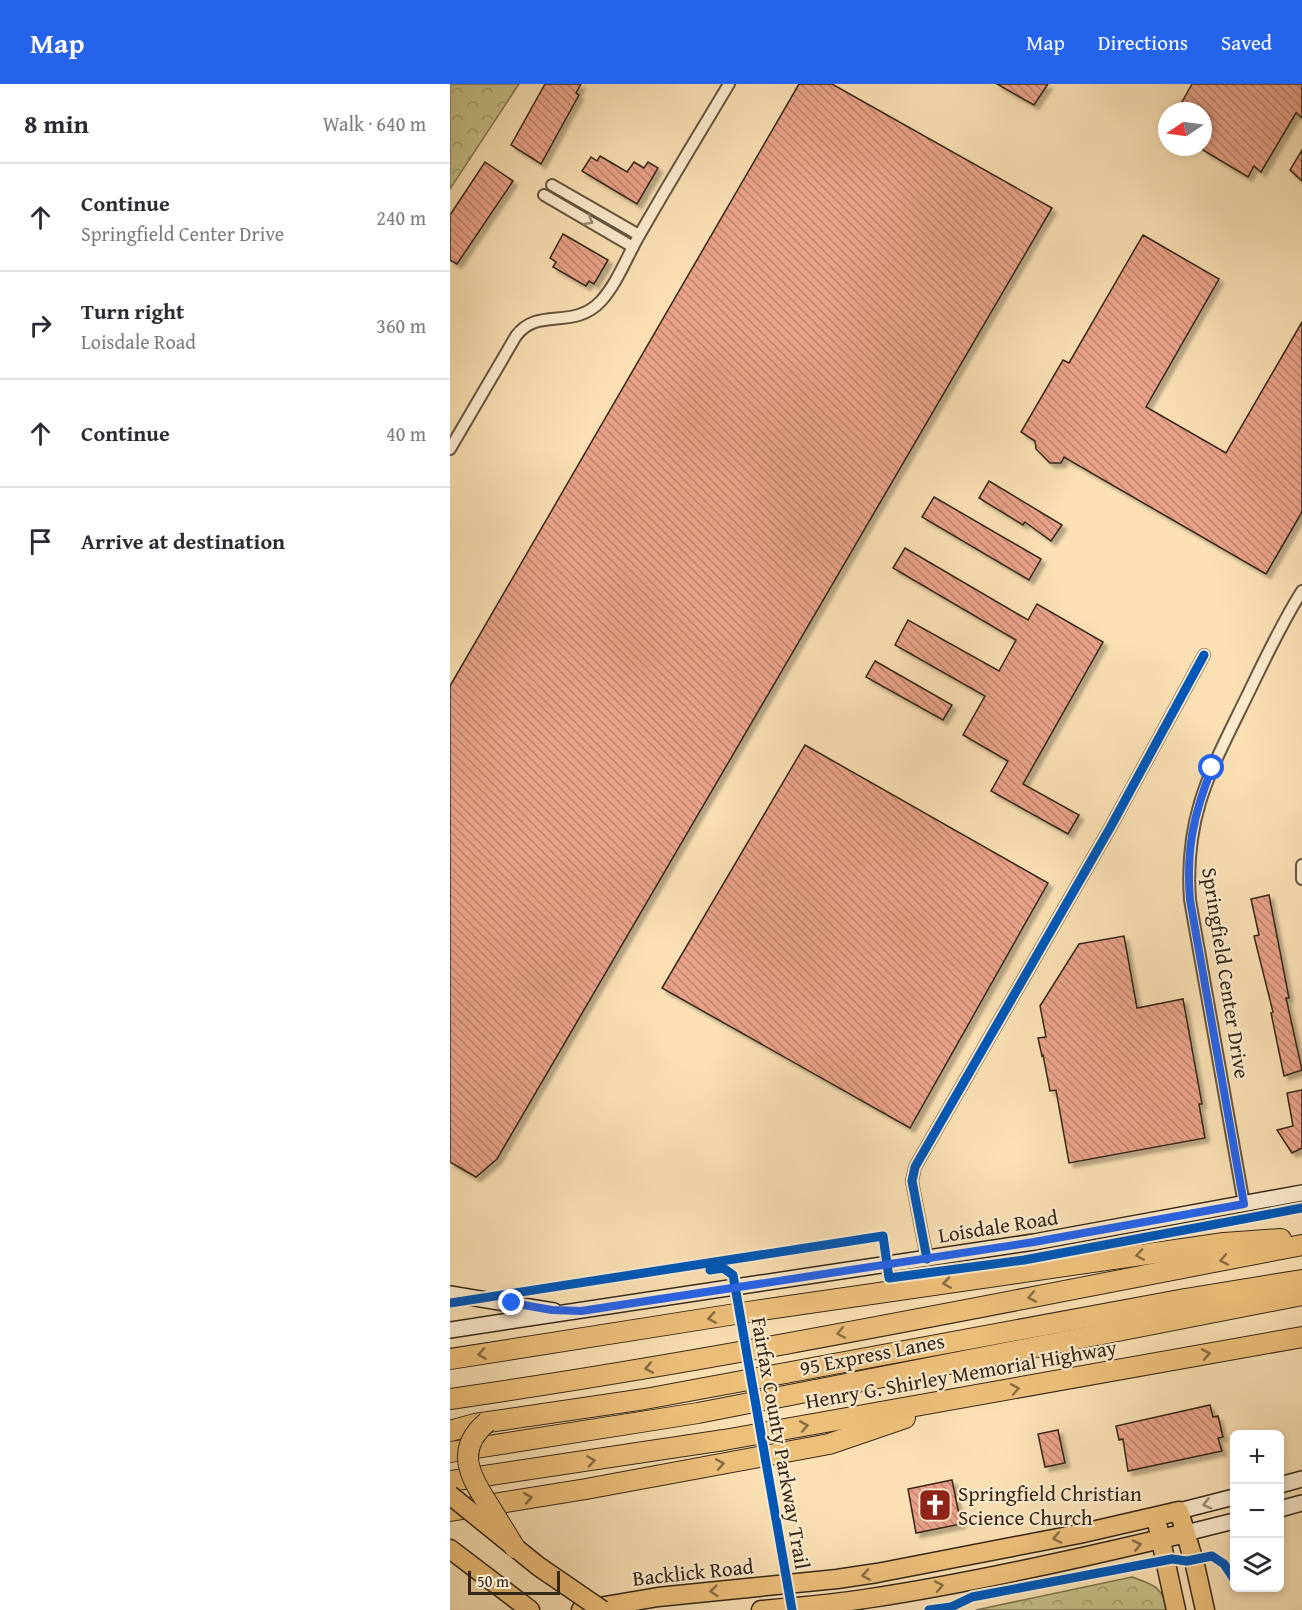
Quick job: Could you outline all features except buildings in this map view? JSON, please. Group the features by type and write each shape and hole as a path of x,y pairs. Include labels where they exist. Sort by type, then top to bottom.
{"highway":[{"path":"450,1359 748,1312 1224,1243 1302,1238"},
{"path":"450,1399 760,1348 1302,1245"},
{"path":"450,1431 494,1421 645,1399 1174,1301 1302,1280"},
{"name":"95 Express Lanes","path":"450,1452 698,1413 1302,1294"},
{"name":"Henry G. Shirley Memorial Highway","path":"450,1481 712,1442 1302,1337"},
{"path":"450,1511 586,1489 829,1444 957,1400"},
{"path":"494,1421 471,1440 468,1468 515,1548"}],"main road":[{"name":"Loisdale Road","path":"450,1330 1053,1239 1302,1193"},
{"path":"450,1294 552,1310 581,1311"},
{"path":"1284,1484 1302,1479"},
{"path":"450,1495 515,1548 602,1610"},
{"name":"Backlick Road","path":"581,1610 657,1597 837,1579 896,1570 1068,1536 1230,1498"},
{"path":"1284,1508 1302,1503"},
{"path":"1179,1511 1195,1564 1205,1610"},
{"path":"1155,1516 1176,1610"},
{"path":"761,1610 846,1602 900,1593 1104,1552 1230,1522"},
{"path":"450,1549 530,1610"},
{"path":"896,1570 900,1593"}],"street":[{"path":"450,449 524,326 536,321 571,318 592,309 606,294 729,84"},
{"path":"552,185 639,236"},
{"path":"544,195 633,247"},
{"name":"Springfield Center Drive","path":"1244,1204 1190,900 1189,851 1199,801 1212,768 1277,635 1302,591"},
{"path":"927,1259 912,1181 915,1167 1110,828 1204,655"},
{"path":"1302,865 1302,879"}],"green space":[{"path":"450,84 519,84 450,189"},
{"path":"1132,1577 1155,1587 1163,1596 1166,1610 976,1610"}],"cycle path":[{"path":"927,1259 912,1181 915,1167 1110,828 1204,655"},
{"path":"450,1303 883,1236 889,1278 1024,1260 1302,1208"},
{"name":"Fairfax County Parkway Trail","path":"710,1270 723,1268 733,1275 792,1610"},
{"path":"929,1610 951,1607 972,1597 1172,1559 1187,1561 1212,1556 1224,1564 1230,1573"}],"place":[{"name":"Springfield Christian Science Church","path":"935,1505"}],"route":[{"path":"512,1303 539,1309 581,1311 1034,1242 1244,1204 1190,900 1188,875 1193,824 1212,768"}]}
